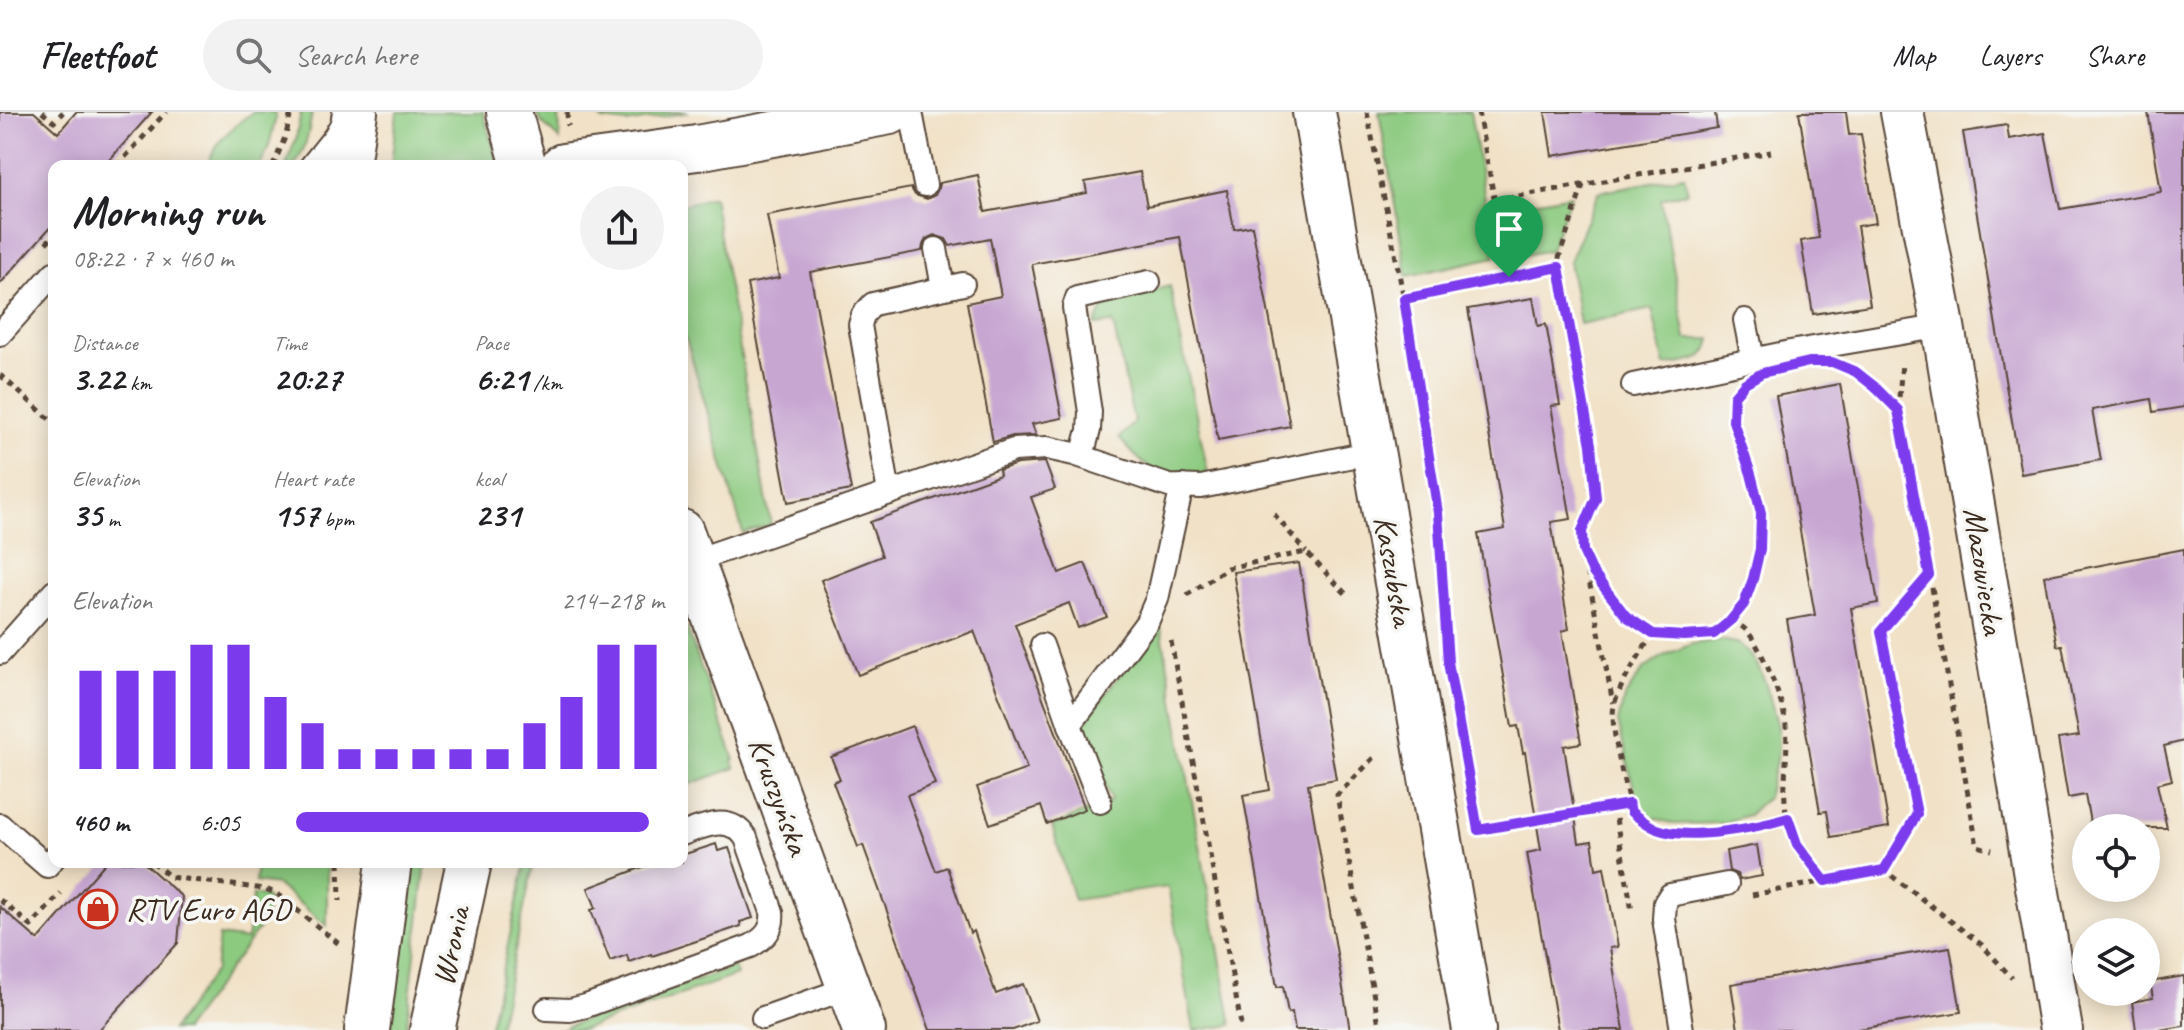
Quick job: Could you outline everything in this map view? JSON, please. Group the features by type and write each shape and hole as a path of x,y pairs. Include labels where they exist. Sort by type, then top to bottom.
{"main road":[{"path":"348,160 355,112"},
{"path":"509,112 522,160"},
{"path":"566,146 612,158 697,148 890,112"},
{"path":"670,160 697,148"},
{"path":"367,1030 388,868"},
{"name":"Wronia","path":"432,1030 468,868"}],"street":[{"name":"Kaszubska","path":"1314,112 1474,1030"},
{"name":"Mazowiecka","path":"1902,112 1943,326 2061,1030"},
{"name":"Kruszyńska","path":"688,554 864,1030"}],"lane":[{"path":"316,160 335,136 348,112"},
{"path":"911,112 925,185"},
{"path":"889,493 860,325 863,315 873,304 953,286 936,249"},
{"path":"0,334 48,280"},
{"path":"1082,456 1090,412 1074,307 1077,298 1149,282"},
{"path":"1745,320 1753,360"},
{"path":"1633,385 1943,326"},
{"path":"688,548 889,493 1014,450 1047,448 1082,456 1169,486 1201,487 1373,452"},
{"path":"1070,725 1147,622 1157,599 1182,486"},
{"path":"0,653 48,599"},
{"path":"1042,645 1100,802"},
{"path":"547,1009 570,1010 586,1006 751,946 768,933 773,920 772,912 741,831 731,824 720,823 688,832"},
{"path":"0,825 48,865"},
{"path":"1682,1030 1664,919 1665,903 1670,895 1727,884"},
{"path":"763,1018 848,988"}],"path":[{"path":"42,112 54,122 63,112"},
{"path":"122,160 166,112"},
{"path":"276,160 291,112"},
{"path":"566,146 567,112"},
{"path":"1367,112 1404,299 1438,513 1444,615"},
{"path":"1478,112 1509,277"},
{"path":"1495,200 1771,152"},
{"path":"1583,185 1558,261 1591,445 1596,498 1582,531 1583,551 1614,705 1613,723 1631,812 1655,828 1679,835 1749,828 1788,818"},
{"path":"1404,299 1559,267"},
{"path":"1844,367 1875,387 1898,410 1977,846 1995,851"},
{"path":"0,375 48,418"},
{"path":"1583,551 1593,573 1626,616 1653,634 1714,634 1731,620 1744,604 1760,549 1761,513 1733,421 1734,396 1740,390"},
{"path":"1274,514 1347,595"},
{"path":"1178,602 1227,568 1306,552"},
{"path":"1884,870 1917,814 1881,631 1929,575"},
{"path":"1731,620 1745,629 1759,649 1773,682 1786,724 1784,784 1788,818 1797,844 1825,881"},
{"path":"1168,626 1242,1030"},
{"path":"1614,705 1653,634"},
{"path":"1374,758 1337,795 1380,1030"},
{"path":"1481,845 1478,830 1629,804"},
{"path":"160,868 170,877 276,893 340,944"},
{"path":"339,868 340,887"},
{"path":"1751,895 1884,870 1982,945 2021,987"},
{"path":"0,900 31,926 69,883"}],"green space":[{"path":"253,112 274,112 276,117 263,160 210,160 219,142"},
{"path":"301,112 312,112 301,154 298,160 288,160"},
{"path":"397,112 483,112 497,160 392,160"},
{"path":"536,112 559,112 560,140 542,123"},
{"path":"594,112 689,112 627,123 602,120"},
{"path":"1379,112 1470,112 1495,257 1407,276"},
{"path":"1684,176 1688,192 1661,199 1686,339 1711,339 1700,358 1665,366 1652,309 1580,324 1569,261 1599,192"},
{"path":"1571,195 1550,250 1515,257 1506,207"},
{"path":"713,197 771,525 743,533 688,345 688,203"},
{"path":"1170,286 1208,473 1192,476 1167,476 1157,472 1138,459 1119,438 1134,422 1113,323 1095,325 1103,308 1112,301"},
{"path":"1160,622 1232,1025 1198,1030 1194,1030 1168,887 1074,900 1052,826 1111,801 1083,724"},
{"path":"688,631 735,760 732,761 735,768 688,785"},
{"path":"1720,640 1737,643 1748,651 1766,684 1778,727 1774,770 1767,797 1748,815 1722,823 1673,824 1649,816 1637,801 1618,722 1624,698 1643,670 1665,655 1692,644"},
{"path":"256,868 327,868 327,926 277,885 255,882"},
{"path":"412,868 425,868 406,1030 390,1030"},
{"path":"525,868 533,868 498,1030 489,1030"},
{"path":"253,895 268,899 265,920 184,1030 172,1030 215,970 219,936 247,940"},
{"path":"734,967 737,975 581,1030 563,1030 568,1026"}],"building":[{"path":"0,112 34,112 58,133 76,112 152,112 109,160 48,160 48,230 0,284"},
{"path":"1545,112 1715,112 1717,128 1552,156"},
{"path":"1799,112 1846,112 1849,135 1861,134 1876,223 1857,226 1870,305 1813,314 1801,241 1819,238"},
{"path":"2148,112 2184,112 2184,407 2153,412 2151,399 2092,410 2101,460 2021,474 1963,132 2007,125 2009,139 2045,133 2060,209 2161,192"},
{"path":"1140,172 1147,206 1227,190 1234,229 1252,226 1290,426 1218,440 1180,237 1032,264 1062,418 1032,424 1036,435 1013,436 993,442 967,303 1001,296 990,238 950,246 946,239 934,235 926,239 922,251 810,272 851,490 788,502 747,284 779,278 767,215 911,188 915,195 927,199 935,195 939,183 978,175 985,212 1087,193 1085,182"},
{"path":"1533,298 1538,326 1546,324 1560,405 1551,406 1571,519 1551,522 1569,629 1562,631 1581,743 1564,746 1579,843 1592,841 1596,869 1604,867 1618,947 1610,948 1624,1030 1558,1030 1527,853 1541,850 1525,752 1518,726 1512,727 1478,534 1505,529 1468,309"},
{"path":"1840,384 1878,603 1851,608 1889,827 1831,837 1827,811 1820,812 1787,620 1815,615 1776,396"},
{"path":"1045,462 1055,489 1031,497 1059,573 1085,563 1107,617 1078,628 1069,603 1015,624 1085,809 1047,824 1041,806 990,824 977,787 1027,769 974,631 858,675 821,580 882,556 870,522 1000,475 999,470 1017,464"},
{"path":"2184,549 2184,741 2164,746 2172,780 2157,784 2167,828 2160,828 2160,814 2088,814 2085,795 2068,798 2058,739 2079,736 2062,645 2057,646 2044,576"},
{"path":"1299,563 1336,779 1308,784 1350,1030 1295,1030 1283,986 1277,987 1243,795 1270,790 1233,572"},
{"path":"912,726 935,784 907,795 936,871 947,867 996,994 1023,984 1037,1021 1013,1030 930,1030 863,845 858,847 833,782 840,779 831,757"},
{"path":"716,844 718,851 729,848 753,918 740,922 741,926 652,956 629,962 627,955 610,961 591,910 596,908 588,888 640,868 688,868 688,853"},
{"path":"1757,845 1762,876 1740,880 1737,874 1729,871 1726,851"},
{"path":"101,868 150,868 182,897 178,943 99,1030 0,1030 0,907 38,940"},
{"path":"1950,947 1961,1012 1853,1030 1738,1030 1731,984"},
{"path":"2184,976 2184,1026 2136,1030 2133,1006 2160,1006 2160,980"}],"place":[{"name":"RTV Euro AGD","path":"98,909"}],"route":[{"path":"1559,267 1591,445 1596,498 1582,531 1583,551 1593,573 1626,616 1653,634 1714,634 1744,604 1760,549 1761,513 1733,421 1734,396 1745,383 1762,373 1809,362 1832,362 1856,372 1898,410 1929,575 1881,631 1917,814 1884,870 1825,881 1797,844 1788,818 1749,828 1679,835 1655,828 1631,812 1629,804 1478,830 1448,662 1438,513 1404,299 1509,277 1559,267"}]}
